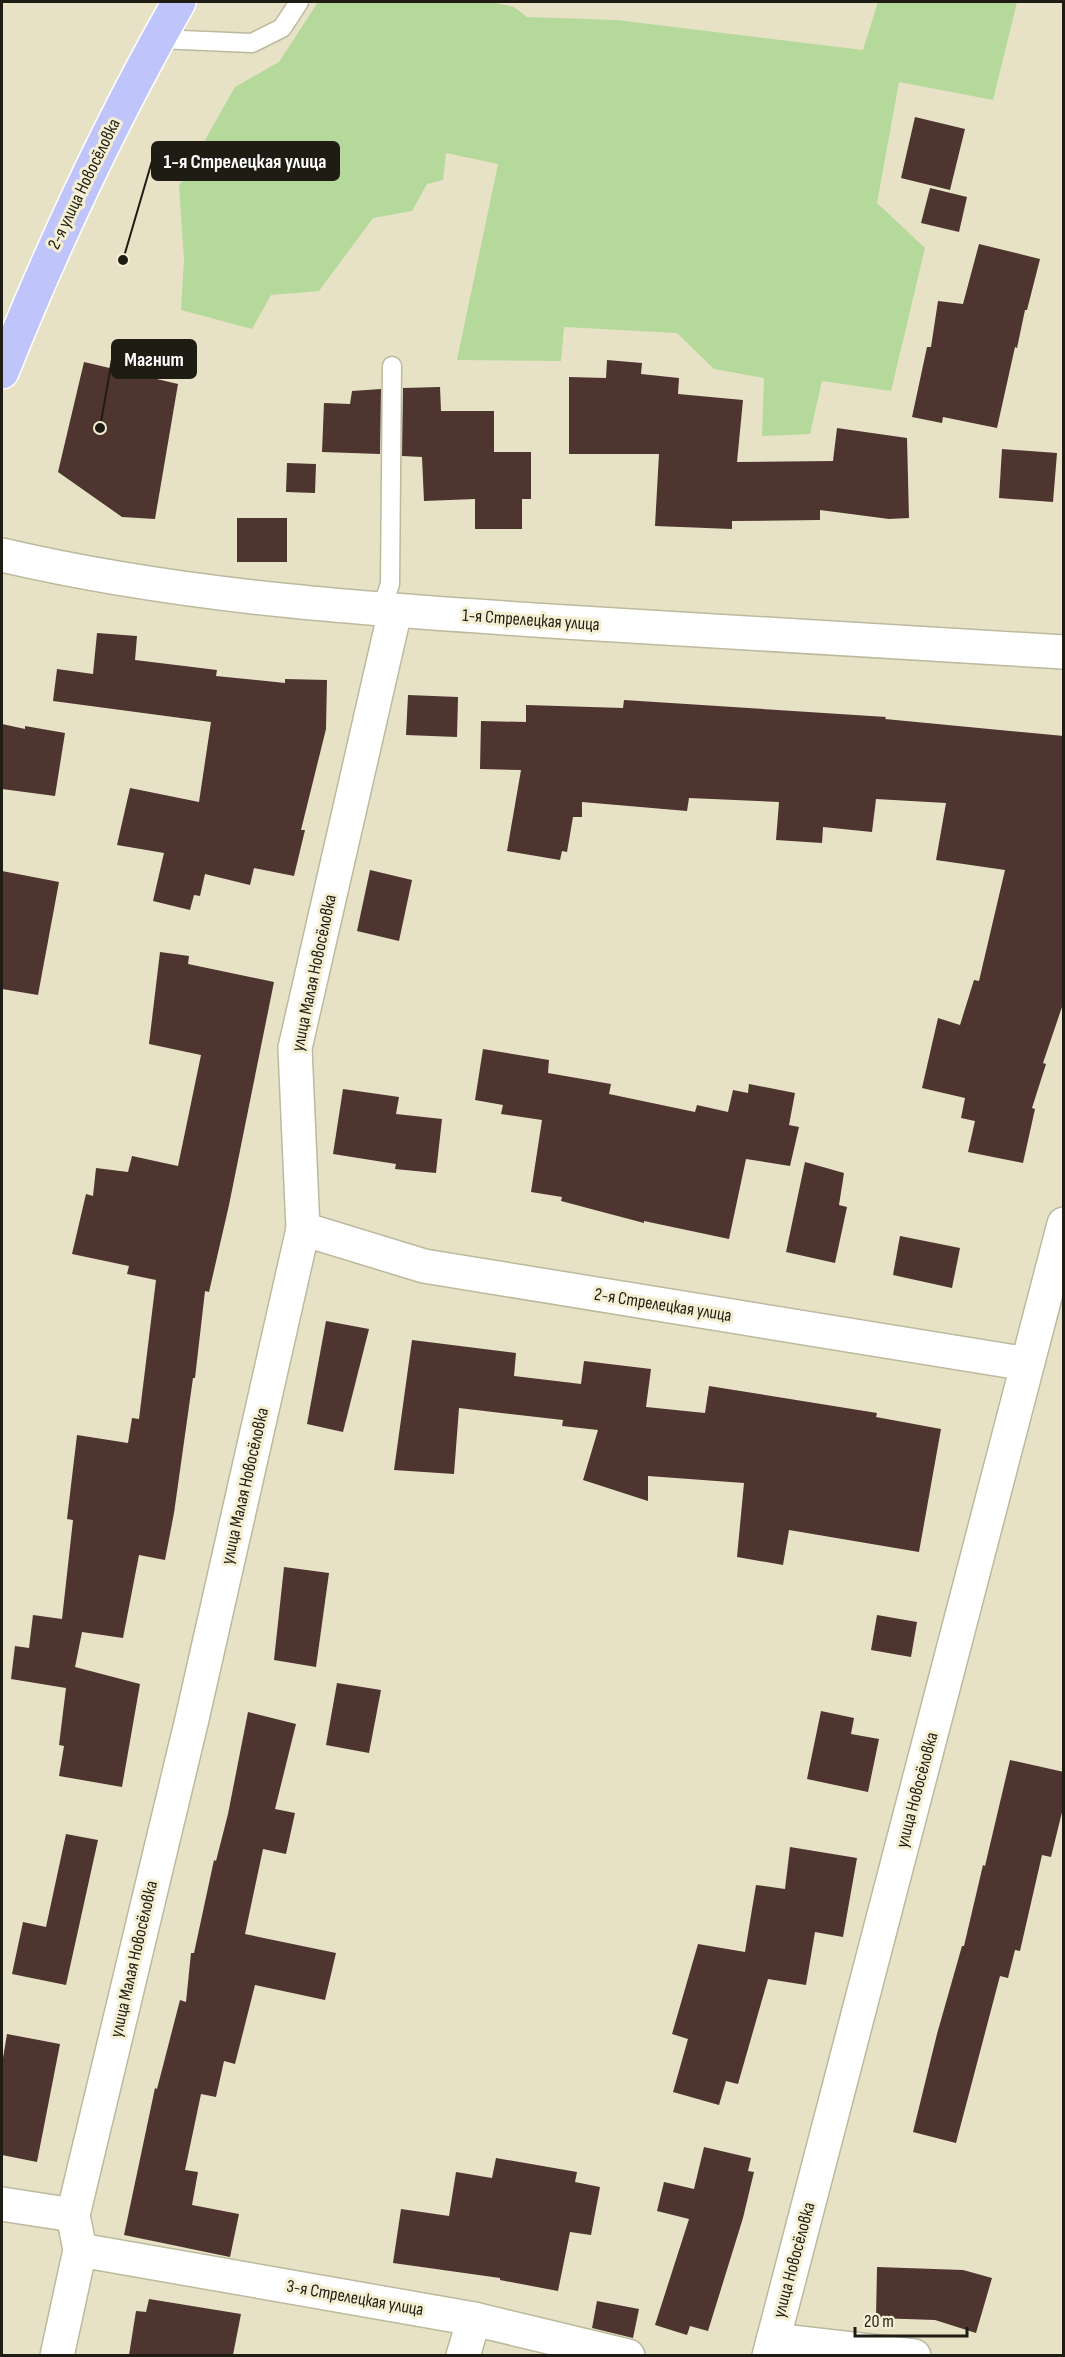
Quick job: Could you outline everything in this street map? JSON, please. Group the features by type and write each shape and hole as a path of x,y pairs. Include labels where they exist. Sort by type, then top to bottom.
{"main road":[{"name":"2-я улица Новосёловка","path":"2,372 45,265 99,151 179,2"}],"street":[{"name":"1-я Стрелецкая улица","path":"2,555 66,570 230,594 388,610 1064,652"},
{"name":"улица Малая Новосёловка","path":"57,2355 80,2250 73,2216 192,1719 303,1229 295,1048 388,610"},
{"name":"улица Новосёловка","path":"771,2348 1027,1364 1053,1308 1064,1224"},
{"name":"2-я Стрелецкая улица","path":"303,1229 424,1266 1027,1364"},
{"path":"2,2204 73,2216"},
{"name":"3-я Стрелецкая улица","path":"80,2250 474,2319 628,2355"},
{"path":"462,2355 474,2319"},
{"path":"771,2348 914,2355"}],"lane":[{"path":"158,39 252,43 282,28 299,2"},
{"path":"388,610 392,366"}],"green space":[{"path":"318,2 492,2 514,7 527,17 617,20 863,50 878,2 1017,2 993,100 899,82 877,203 925,248 891,391 822,381 810,434 762,436 764,378 714,369 677,333 564,327 561,361 457,360 498,164 446,153 443,180 427,184 412,211 373,218 319,291 271,295 252,329 181,310 184,260 179,186 235,87 279,62"}],"building":[{"path":"915,117 965,129 950,190 901,178"},
{"path":"930,188 967,197 959,232 921,223"},
{"path":"979,244 1040,259 1017,348 1015,347 997,428 943,417 942,423 912,417 927,347 931,347 938,301 963,304"},
{"path":"607,360 642,363 641,374 679,378 678,394 743,400 737,462 833,461 837,428 907,438 909,518 889,519 820,510 820,520 732,521 732,529 655,526 659,454 569,454 569,377 606,378"},
{"path":"84,362 178,384 155,519 122,517 58,472"},
{"path":"440,387 441,411 494,411 494,452 531,452 531,499 522,499 522,529 475,529 475,499 424,501 422,457 402,456 403,388"},
{"path":"381,389 380,454 322,452 324,403 350,404 352,391"},
{"path":"1002,449 1057,453 1053,502 999,498"},
{"path":"287,463 316,464 315,493 286,492"},
{"path":"237,518 287,518 287,562 237,562"},
{"path":"97,633 137,636 135,660 217,670 216,676 285,683 285,679 327,680 326,729 301,830 305,830 294,876 254,868 250,885 205,874 200,896 194,895 190,910 153,901 164,853 117,845 130,788 199,802 211,722 53,701 57,669 93,674"},
{"path":"408,695 458,697 457,737 406,735"},
{"path":"624,700 886,717 885,719 1064,736 1064,1001 1043,1063 1046,1064 1032,1108 1035,1109 1023,1163 968,1152 975,1121 961,1118 965,1098 922,1088 938,1018 960,1025 974,980 979,981 1005,870 936,860 946,803 876,799 872,832 823,827 822,843 776,840 779,802 689,798 687,811 582,802 582,817 573,817 567,852 562,851 560,860 507,851 521,770 480,769 481,721 526,722 526,705 623,708"},
{"path":"2,724 65,733 55,796 2,789"},
{"path":"370,870 412,880 399,941 357,931"},
{"path":"2,871 59,882 38,995 2,989"},
{"path":"160,952 189,956 188,964 274,982 229,1205 209,1292 205,1291 195,1378 193,1378 165,1560 139,1555 123,1638 82,1632 75,1667 140,1684 122,1787 59,1776 64,1746 59,1745 66,1688 11,1679 15,1646 29,1648 33,1615 62,1619 73,1520 67,1519 77,1435 128,1443 132,1418 139,1419 156,1280 127,1274 129,1266 72,1254 86,1194 93,1196 96,1168 128,1172 132,1156 178,1166 201,1055 149,1044"},
{"path":"483,1049 549,1060 548,1073 611,1084 609,1094 695,1112 697,1105 728,1112 733,1090 748,1093 749,1084 795,1093 789,1125 799,1127 790,1166 746,1159 729,1239 644,1221 644,1223 561,1201 562,1197 531,1192 542,1120 501,1114 503,1105 475,1100"},
{"path":"343,1089 399,1097 396,1114 442,1119 436,1173 395,1169 396,1164 333,1154"},
{"path":"805,1162 844,1173 839,1205 847,1207 835,1263 786,1252"},
{"path":"900,1236 960,1248 952,1288 893,1275"},
{"path":"326,1321 369,1329 343,1432 307,1424"},
{"path":"412,1340 516,1353 514,1376 581,1384 584,1361 651,1369 646,1407 705,1413 709,1386 877,1413 876,1417 941,1429 919,1552 789,1530 783,1565 737,1557 744,1483 648,1476 648,1501 583,1480 598,1430 562,1426 563,1420 459,1408 454,1474 394,1470"},
{"path":"284,1567 329,1573 316,1667 274,1660"},
{"path":"877,1615 917,1622 911,1657 871,1650"},
{"path":"337,1683 381,1690 369,1753 326,1745"},
{"path":"821,1711 854,1718 851,1734 879,1739 868,1792 807,1779"},
{"path":"248,1712 296,1724 275,1809 295,1813 286,1854 263,1849 245,1934 336,1953 325,2000 255,1985 235,2064 224,2061 216,2097 201,2094 185,2170 198,2172 192,2205 239,2214 230,2257 124,2235 155,2088 157,2089 180,2000 186,2002 191,1953 194,1953 214,1860 216,1861 228,1814"},
{"path":"1010,1760 1064,1772 1064,1804 1051,1857 1042,1855 1020,1951 1015,1950 1008,1978 1000,1976 956,2143 913,2132 937,2034 962,1946 964,1946 983,1865 985,1866"},
{"path":"66,1834 98,1840 66,1985 12,1974 23,1922 46,1927"},
{"path":"790,1847 857,1858 843,1937 815,1932 806,1985 768,1979 738,2084 726,2081 719,2105 673,2092 688,2039 672,2034 698,1944 745,1952 756,1885 785,1889"},
{"path":"7,2034 60,2044 37,2162 2,2155 2,2064"},
{"path":"704,2147 751,2158 748,2171 754,2172 743,2218 708,2331 690,2326 687,2335 655,2325 689,2219 657,2211 664,2182 694,2189"},
{"path":"496,2158 577,2172 575,2182 600,2187 591,2235 570,2232 558,2291 500,2280 500,2278 393,2263 401,2209 449,2216 456,2172 492,2178"},
{"path":"877,2267 963,2270 992,2278 976,2333 935,2320 876,2318"},
{"path":"149,2299 241,2314 233,2355 129,2355 136,2311 146,2312"},
{"path":"597,2301 639,2309 633,2338 592,2328"}],"place":[{"name":"1-я Стрелецкая улица","path":"123,260"},
{"name":"Магнит","path":"100,428"}]}
